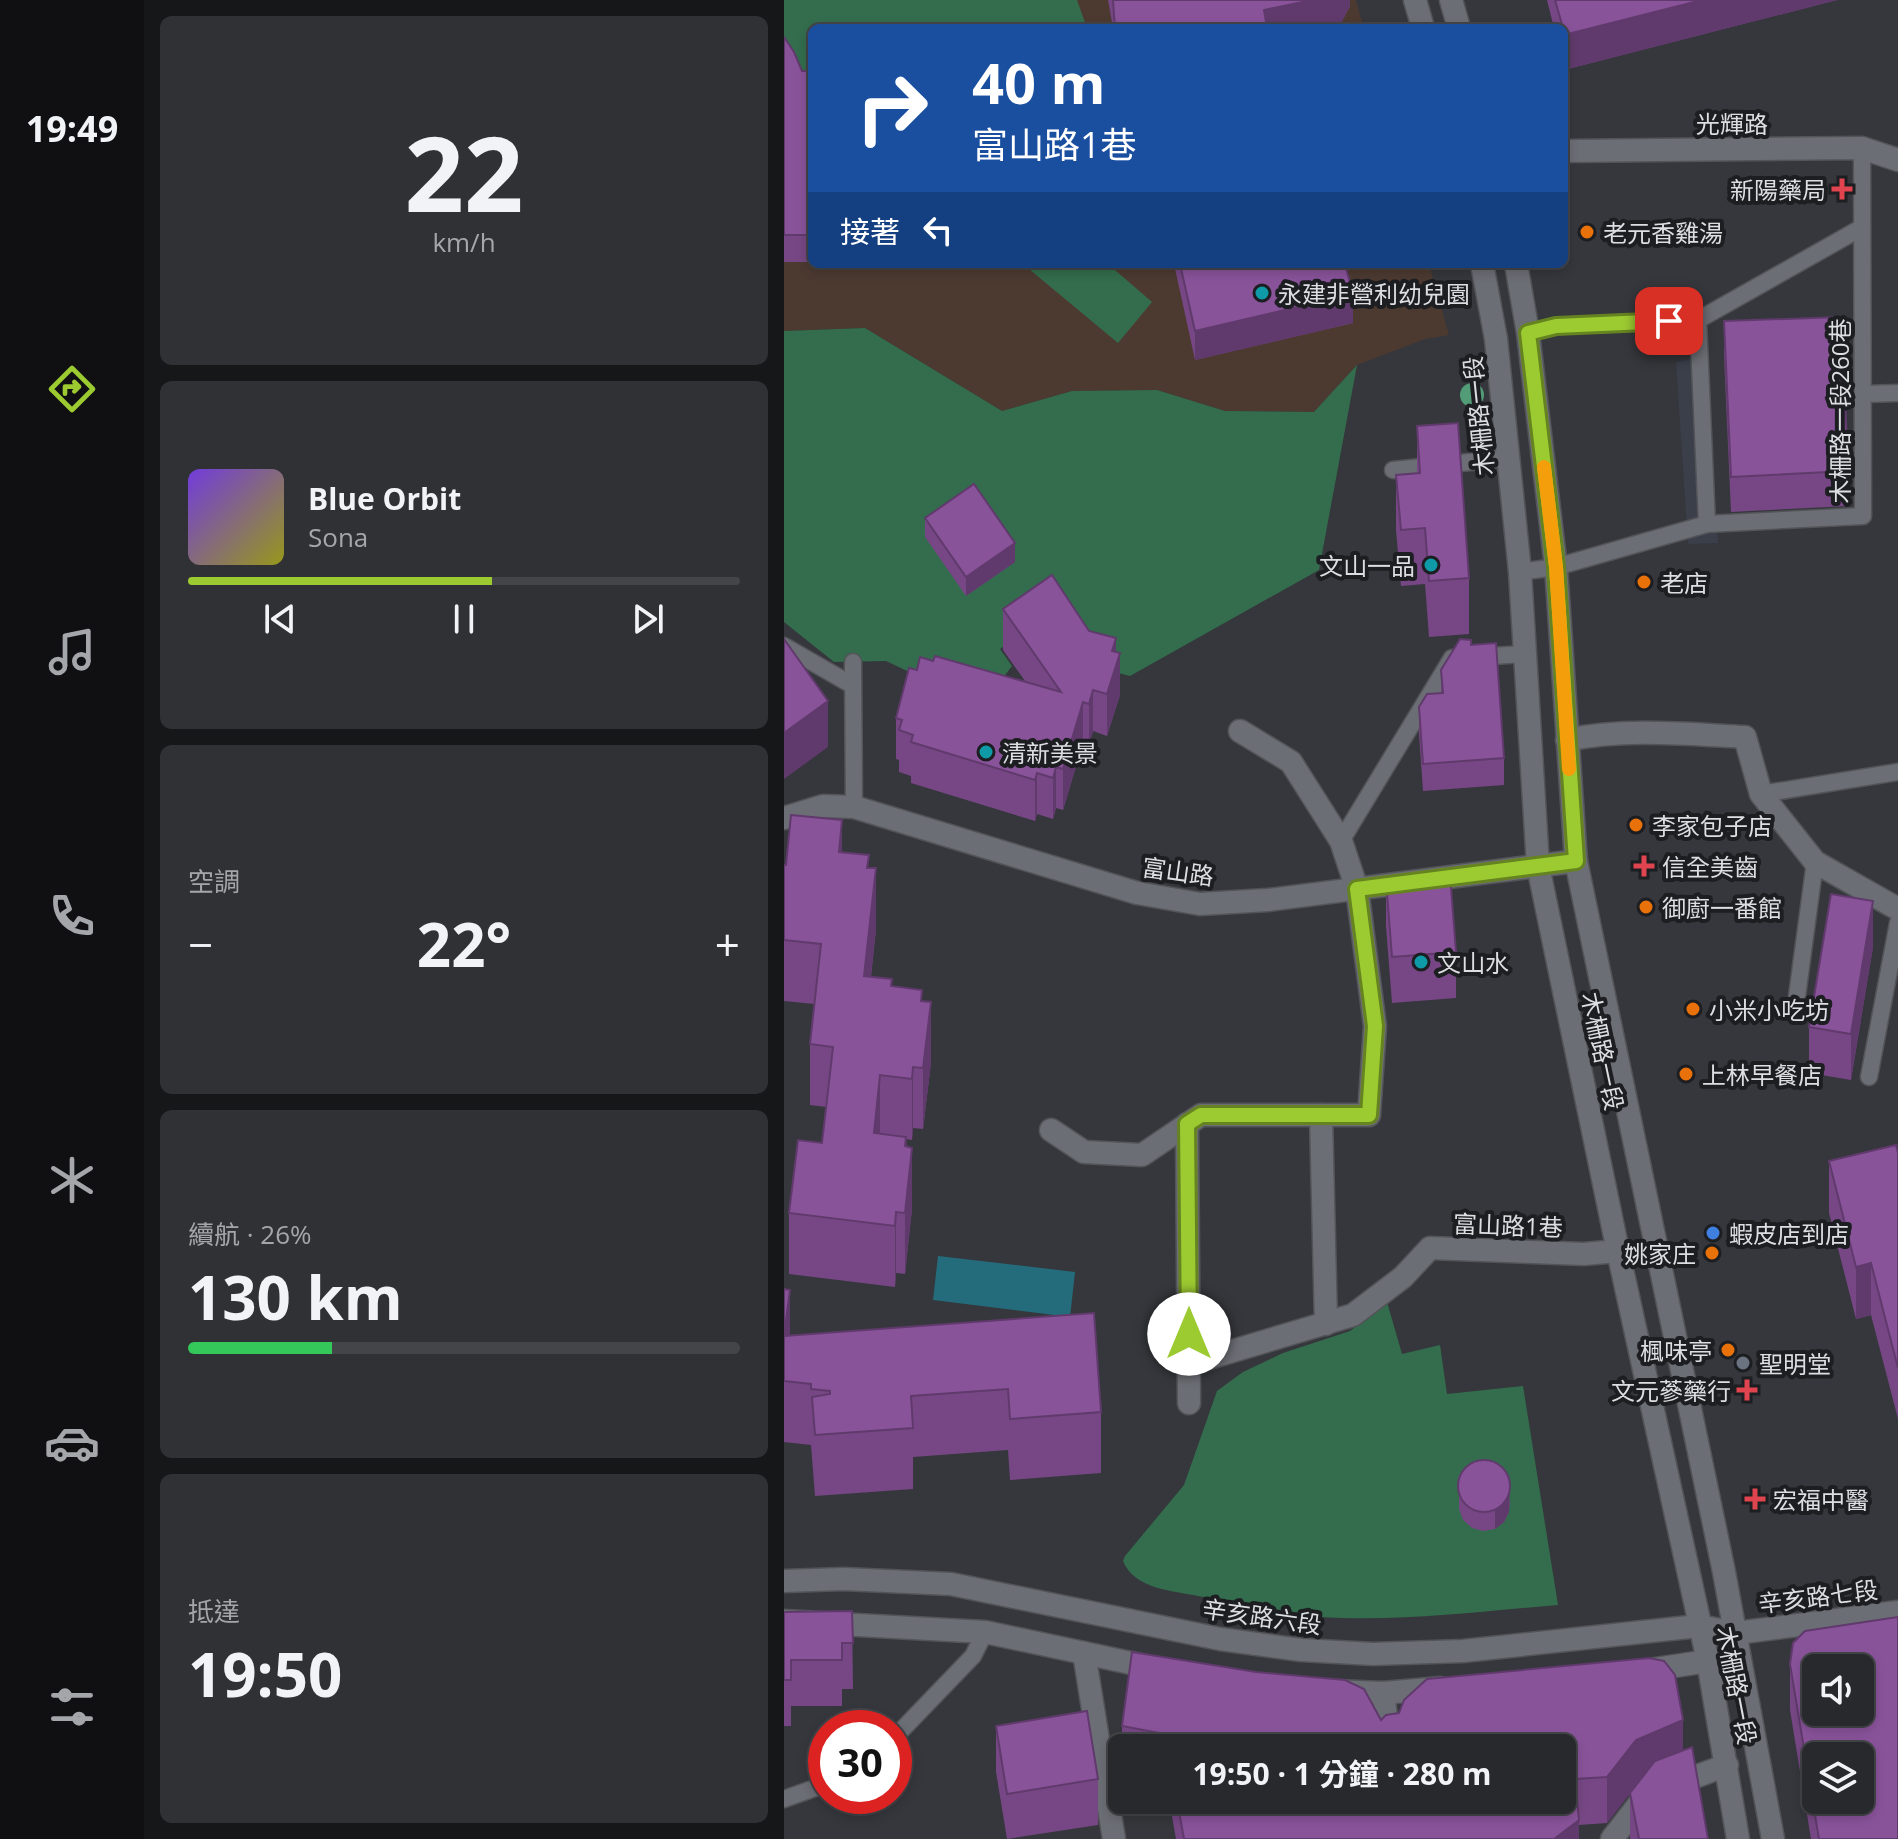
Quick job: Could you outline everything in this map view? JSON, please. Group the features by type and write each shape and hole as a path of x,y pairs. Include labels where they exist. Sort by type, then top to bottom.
{"main road":[{"path":"1415,0 1422,24"},
{"path":"1451,0 1458,24"},
{"name":"光輝路","path":"1568,151 1862,148 1898,160"},
{"name":"木柵路一段","path":"1483,268 1496,339 1520,572 1538,866 1708,1661 1738,1839"},
{"name":"木柵路一段","path":"1517,268 1528,333 1556,567 1576,861 1736,1633 1773,1839"},
{"path":"1051,1130 1084,1152 1142,1155 1201,1115 1369,1115 1375,1026 1357,889 1341,841 1291,762 1240,731"},
{"path":"1567,740 1651,733 1745,737 1761,794 1815,862 1898,909"},
{"name":"富山路","path":"784,818 823,806 854,807 1137,893 1200,904 1268,900 1576,861"},
{"path":"1321,1115 1326,1324"},
{"path":"1187,1124 1189,1403"},
{"name":"富山路1巷","path":"1189,1364 1353,1315 1403,1277 1430,1248 1584,1254 1618,1251"},
{"name":"辛亥路六段","path":"784,1581 844,1579 951,1584 1220,1639 1315,1651 1373,1654 1463,1651 1699,1626 1736,1633"},
{"name":"辛亥路七段","path":"1708,1661 1736,1633 1898,1612"},
{"path":"784,1621 985,1632 1184,1674"},
{"path":"1084,1653 1114,1839"},
{"path":"1619,1673 1667,1669 1708,1661"},
{"path":"1309,1689 1383,1693 1462,1687"},
{"path":"1383,1693 1388,1734"},
{"path":"1612,1839 1646,1795 1727,1765"},
{"path":"1398,1814 1401,1839"}],"lane":[{"name":"木柵路一段260巷","path":"1520,572 1556,567 1707,524 1863,516 1862,148"},
{"path":"1528,333 1556,326 1698,320 1861,228"},
{"path":"1698,320 1707,524"},
{"path":"1864,394 1898,393"},
{"path":"1393,470 1509,458"},
{"path":"784,646 852,685"},
{"path":"1341,841 1454,655 1490,658 1524,654"},
{"path":"853,662 854,807"},
{"path":"1761,794 1898,772"},
{"path":"1797,996 1815,862"},
{"path":"1869,1077 1898,923"},
{"path":"912,1720 973,1656 985,1632"},
{"path":"784,1799 808,1790"}],"shaded area":[{"path":"784,0 1356,0 1363,24 808,24 808,268 1430,268 1449,335 1425,339 1357,365 1314,412 1225,411 1157,390 1072,391 1002,411 865,328 784,331"},
{"path":"1706,356 1718,543 1688,544 1676,362"}],"green space":[{"path":"784,0 1077,0 1086,24 808,24 808,85 784,64"},
{"path":"1028,268 1113,268 1152,302 1118,343"},
{"path":"865,328 1002,411 1072,391 1157,390 1225,411 1314,412 1357,365 1319,570 1130,676 1088,665 1053,614 1000,649 1012,666 996,687 958,695 886,661 834,662 784,622 784,331"},
{"path":"1387,1302 1402,1354 1440,1345 1447,1394 1523,1386 1558,1605 1424,1616 1325,1617 1166,1590 1136,1578 1123,1561 1125,1556 1184,1485 1217,1391 1243,1372 1283,1353 1350,1331"}],"water":[{"path":"938,1256 1075,1272 1070,1317 933,1300"}],"building":[{"path":"1113,0 1312,0 1264,10 1266,24 1115,24"},
{"path":"1555,0 1702,0 1568,34 1568,24 1562,24"},
{"path":"784,37 802,71 808,71 808,235 784,235"},
{"path":"1181,268 1346,268 1353,294 1195,331"},
{"path":"1842,317 1848,471 1731,477 1724,321"},
{"path":"1458,423 1469,578 1429,581 1425,528 1401,530 1396,475 1420,473 1417,426"},
{"path":"974,484 1015,543 966,577 925,518"},
{"path":"1052,575 1089,631 1116,638 1112,651 1120,653 1107,694 1093,690 1089,704 1083,702 1063,769 1056,767 1053,778 1037,773 1035,780 911,742 913,735 899,730 902,720 896,718 909,668 917,670 920,657 933,661 935,656 1061,692 1003,609"},
{"path":"784,639 828,701 784,733"},
{"path":"1460,639 1471,640 1471,645 1496,643 1504,758 1423,764 1419,707 1427,694 1443,693 1441,670"},
{"path":"791,815 842,820 839,852 869,855 867,868 876,868 864,976 892,979 891,986 922,990 921,1001 931,1002 923,1068 913,1067 912,1079 880,1075 874,1133 906,1137 905,1146 912,1148 905,1213 896,1212 895,1226 789,1213 798,1140 822,1143 833,1047 810,1044 821,944 784,940 784,865"},
{"path":"1450,875 1456,952 1392,957 1386,880"},
{"path":"1831,894 1873,901 1851,1034 1809,1027"},
{"path":"1896,1145 1898,1368 1871,1263 1856,1267 1829,1161"},
{"path":"784,1289 790,1290 784,1336"},
{"path":"1094,1313 1101,1412 1010,1419 1008,1389 911,1396 913,1428 815,1435 812,1397 830,1394 830,1391 811,1389 811,1384 784,1381 784,1336"},
{"path":"1484,1460 1502,1468 1510,1486 1502,1504 1484,1512 1466,1504 1458,1486 1466,1468"},
{"path":"852,1611 853,1643 842,1643 842,1660 791,1660 791,1680 784,1680 784,1612"},
{"path":"1898,1617 1898,1839 1819,1839 1815,1814 1874,1814 1874,1742 1803,1742 1790,1664 1793,1643 1805,1631"},
{"path":"1132,1652 1256,1672 1345,1680 1364,1689 1381,1720 1386,1715 1399,1713 1404,1700 1427,1679 1649,1658 1664,1661 1675,1675 1683,1720 1636,1740 1607,1777 1576,1779 1576,1734 1165,1734 1122,1726"},
{"path":"1087,1711 1098,1779 1007,1794 996,1726"},
{"path":"1692,1747 1708,1839 1639,1839 1630,1793 1655,1761"},
{"path":"1576,1789 1579,1820 1554,1839 1184,1839 1180,1814 1576,1814"}],"slow traffic":[{"path":"1544,467 1556,567 1569,769"}],"place":[{"name":"新陽藥局","path":"1842,189"},
{"name":"老元香雞湯","path":"1587,232"},
{"name":"永建非營利幼兒園","path":"1262,293"},
{"name":"文山一品","path":"1431,565"},
{"name":"老店","path":"1644,582"},
{"name":"清新美景","path":"986,752"},
{"name":"李家包子店","path":"1636,825"},
{"name":"信全美齒","path":"1644,866"},
{"name":"御廚一番館","path":"1646,907"},
{"name":"文山水","path":"1421,962"},
{"name":"小米小吃坊","path":"1693,1009"},
{"name":"上林早餐店","path":"1686,1074"},
{"name":"蝦皮店到店","path":"1713,1233"},
{"name":"姚家庄","path":"1712,1253"},
{"name":"楓味亭","path":"1728,1350"},
{"name":"聖明堂","path":"1743,1363"},
{"name":"文元蔘藥行","path":"1747,1390"},
{"name":"宏福中醫","path":"1755,1499"}],"route":[{"path":"1189,1334 1187,1124 1201,1115 1369,1115 1375,1026 1357,889 1576,861 1556,567 1528,333 1556,326 1669,321"}]}
